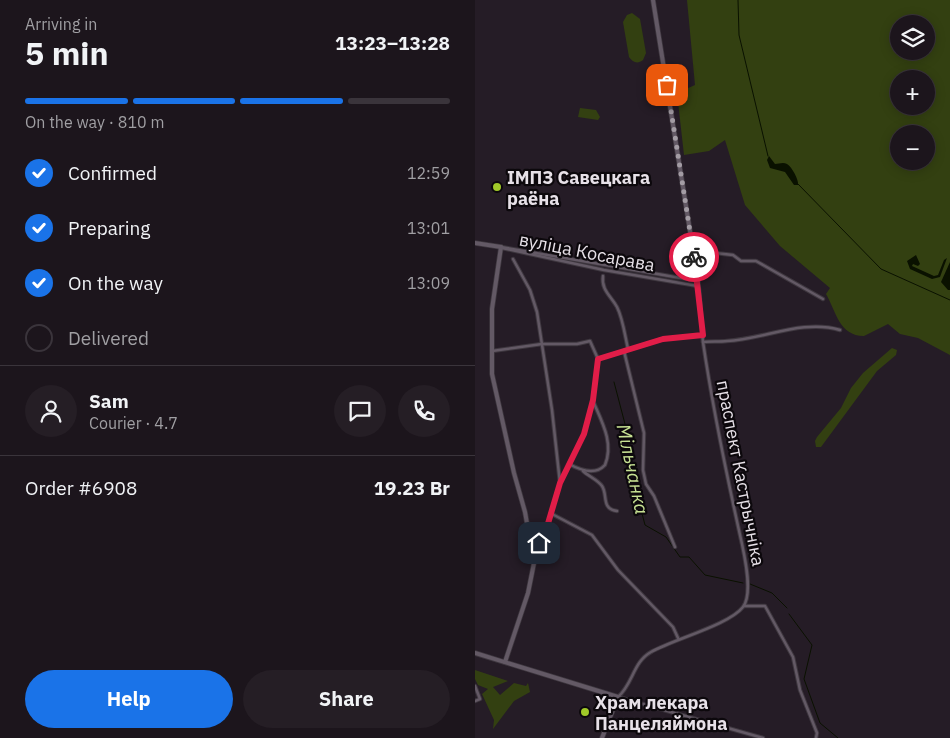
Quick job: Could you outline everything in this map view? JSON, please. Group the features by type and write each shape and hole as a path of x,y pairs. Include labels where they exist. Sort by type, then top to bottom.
{"street":[{"path":"653,0 698,283"},
{"name":"вуліца Косарава","path":"475,243 516,248 698,283"},
{"path":"501,247 492,309 491,352 493,386 525,512 534,560 528,593 505,662"},
{"path":"694,254 715,253 733,255 741,261 756,261 823,299"},
{"path":"513,259 532,296 538,319 552,410 560,483"},
{"path":"603,276 602,282 605,291 620,314 628,349"},
{"name":"праспект Кастрычніка","path":"698,283 703,342 720,448 744,552 748,578 744,606"},
{"path":"703,342 728,341 821,326 840,330"},
{"path":"598,359 663,339 703,335"},
{"path":"491,352 541,344 577,344 590,341 598,359 593,400 584,434 560,483 544,537 539,543"},
{"path":"624,351 644,432 643,470 646,484 654,496 675,547"},
{"path":"581,470 602,468 608,460 610,448 593,400"},
{"path":"569,464 581,470 602,486 607,504 617,511"},
{"path":"552,514 592,535 622,575 673,627 678,638"},
{"path":"602,738 618,697 624,692 640,660 678,638 731,617 744,606 765,606 775,620 793,657 800,690 817,733 816,738"},
{"path":"475,653 618,697 763,738"},
{"path":"475,686 480,699 475,701"}],"green space":[{"path":"687,0 950,0 950,355 918,338 900,334 888,324 864,336 849,332 839,321 826,294 830,288 780,246 745,205 725,140 709,151 684,155 677,93 695,85"},
{"path":"632,13 640,19 646,53 643,60 637,62 632,61 629,57 623,22 627,15"},
{"path":"580,108 596,110 600,117 598,120 578,117"},
{"path":"892,348 897,350 896,355 877,371 821,447 816,447 815,441 817,437 841,408 851,388 863,373"},
{"path":"475,670 508,681 493,687 500,695 514,683 526,686 528,683 530,692 514,701 493,729 494,720 482,694 488,689 478,685 475,679"}],"shaded area":[{"path":"769,156 775,164 784,163 789,166 796,177 798,185 794,185 785,172 770,168 767,160"},
{"path":"916,255 920,264 918,266 913,264 912,266 934,276 938,275 944,260 947,258 940,277 932,279 910,269 907,261"},
{"path":"950,262 950,290 948,290 941,282"}],"waterway":[{"path":"738,0 739,35 768,156"},
{"path":"798,184 881,269 950,300"},
{"name":"Мільчанка","path":"614,382 625,424 630,467 645,525 666,537 680,557 689,557 705,575 743,583"},
{"name":"Мільчанка","path":"750,584 772,593 787,608"},
{"name":"Мільчанка","path":"789,614 812,645 804,679 820,723 838,738"}],"way so far":[{"path":"667,85 694,257"}],"place":[{"name":"ІМПЗ Савецкага раёна","path":"497,187"},
{"name":"Храм лекара Панцеляймона","path":"585,712"}],"route":[{"path":"539,543 544,537 560,483 584,434 593,400 598,359 663,339 703,335 699,286 694,257"}]}
